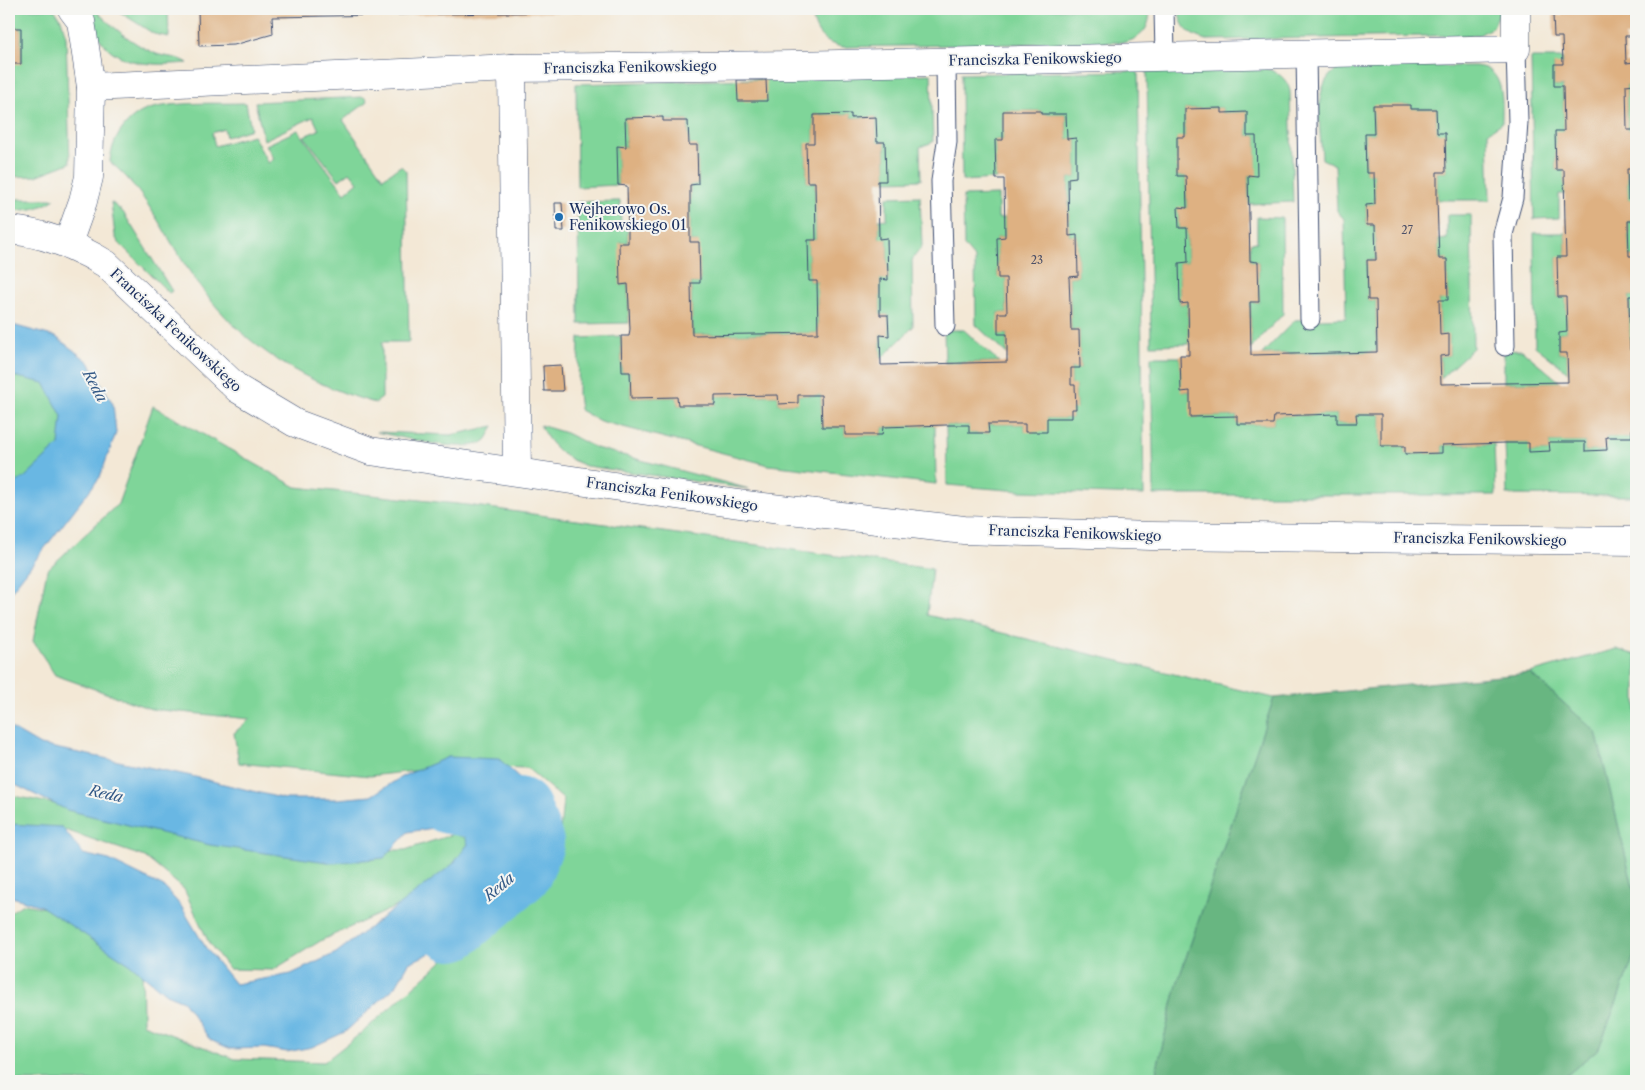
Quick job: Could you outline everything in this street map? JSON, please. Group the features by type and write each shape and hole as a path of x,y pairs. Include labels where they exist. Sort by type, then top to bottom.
{"street":[{"path":"68,243 83,201 89,177 91,87 80,22 72,9"},
{"path":"1516,9 1516,49"},
{"name":"Franciszka Fenikowskiego","path":"91,87 250,78 512,68 793,65 1165,55 1516,49"},
{"path":"512,68 516,234 517,471"},
{"name":"Franciszka Fenikowskiego","path":"9,230 45,236 68,243 106,264 238,389 295,423 370,451 746,505 964,530 1151,536 1636,541"}],"lane":[{"path":"1164,9 1165,55"},
{"path":"1505,346 1503,234 1512,198 1518,122 1516,49"},
{"path":"1306,52 1310,319"},
{"path":"945,326 941,181 948,142 946,60"}],"green space":[{"path":"12,9 54,9 61,19 66,36 70,163 36,176 9,177 9,86 14,85 13,64 21,63 21,28 12,28"},
{"path":"86,9 94,9 122,34 145,49 158,55 180,59 188,63 153,64 124,58 112,51 102,41 93,27"},
{"path":"115,9 168,9 169,37 154,34"},
{"path":"812,9 1150,9 1149,21 1145,30 1142,34 1126,42 843,47 824,39 816,29"},
{"path":"1179,9 1501,9 1493,27 1479,35 1207,40 1195,36 1187,30 1181,21"},
{"path":"1531,58 1562,58 1563,64 1554,65 1554,86 1563,86 1564,131 1555,132 1556,170 1564,170 1565,194 1559,194 1559,218 1534,219"},
{"path":"1634,65 1636,65 1636,169 1635,130 1627,130 1626,85 1634,84"},
{"path":"1475,66 1485,68 1492,73 1497,79 1502,96 1502,123 1488,132 1490,200 1437,200 1437,172 1446,172 1445,134 1437,133 1436,109 1411,109 1410,105 1373,106 1374,134 1365,134 1366,173 1374,173 1375,204 1366,205 1367,225 1375,225 1376,260 1367,260 1368,300 1376,300 1377,352 1262,354 1295,320 1346,318 1344,219 1337,211 1335,165 1322,159 1319,107 1325,82 1332,73 1343,67"},
{"path":"1264,68 1281,76 1289,86 1293,202 1249,204 1248,175 1256,176 1256,136 1247,136 1247,112 1222,113 1222,108 1185,109 1185,137 1177,138 1177,176 1186,176 1187,208 1178,208 1179,228 1187,228 1188,262 1179,263 1180,304 1188,303 1189,344 1151,345 1147,71"},
{"path":"1138,71 1144,495 1020,491 947,485 946,425 969,425 970,433 988,433 988,424 1025,424 1025,432 1047,418 1072,418 1072,409 1076,408 1075,386 1071,385 1071,368 1080,368 1079,330 1071,330 1069,277 1078,276 1077,236 1069,236 1068,178 1076,177 1076,139 1067,139 1066,114 1041,114 1041,111 1003,111 1003,140 995,140 996,179 962,181 961,74"},
{"path":"931,74 933,142 920,147 921,180 886,181 885,142 877,142 876,117 851,118 851,114 814,115 814,143 806,144 807,182 815,182 816,240 808,240 809,281 817,281 818,333 692,335 691,283 700,283 698,242 690,242 690,185 698,184 697,146 689,145 688,121 625,118 626,147 617,147 618,185 577,187 576,84"},
{"path":"364,97 367,100 366,103 343,120 383,178 401,166 406,171 409,342 382,342 382,398 375,403 346,394 318,382 269,354 246,337 225,317 206,294 143,198 110,162 113,145 117,137 127,123 141,112 160,106 197,103 246,103 251,129 226,137 224,129 212,133 215,146 253,135 268,163 274,159 266,145 298,130 345,193 358,182 350,172 339,180 304,136 319,130 313,117 264,140 255,102"},
{"path":"1627,169 1636,169 1636,200 1628,200"},
{"path":"998,195 998,218 1005,218 1005,237 997,238 998,277 1006,278 1007,313 998,313 999,334 1007,334 1007,354 976,325 975,259 964,246 963,196"},
{"path":"920,196 922,246 912,260 913,327 881,359 880,335 889,335 888,315 880,315 880,279 888,279 887,239 879,239 879,220 887,219 887,197"},
{"path":"9,199 55,199 28,210 9,210"},
{"path":"620,201 621,224 628,224 628,243 620,243 621,285 628,284 629,323 579,324 578,202"},
{"path":"111,202 123,212 172,291 169,293 118,242 115,236"},
{"path":"1447,215 1471,215 1473,348 1441,378 1440,356 1449,355 1449,335 1440,335 1439,300 1448,299 1447,259 1439,259 1438,240 1447,239"},
{"path":"1257,217 1282,218 1283,314 1251,348 1250,302 1259,302 1258,262 1250,261 1250,243 1257,242"},
{"path":"1628,221 1636,221 1636,256 1629,256"},
{"path":"1534,233 1565,233 1566,257 1557,257 1558,297 1566,297 1567,332 1559,333 1559,353 1567,353 1568,372 1535,346"},
{"path":"1629,296 1636,296 1636,350 1630,350"},
{"path":"944,330 964,330 999,362 945,363"},
{"path":"621,336 622,372 630,372 631,398 677,397 678,405 715,405 715,396 778,395 779,404 797,403 798,395 821,395 822,427 845,427 845,435 882,435 883,427 935,425 936,484 769,465 600,421 580,410 578,394 579,338"},
{"path":"1522,350 1560,382 1504,383 1504,351"},
{"path":"1151,357 1180,357 1182,392 1190,391 1191,417 1237,416 1237,424 1273,424 1274,416 1337,414 1337,423 1356,423 1356,414 1381,414 1381,446 1405,446 1405,454 1442,453 1442,445 1494,444 1496,495 1154,495"},
{"path":"9,376 42,380 74,405 68,451 9,516"},
{"path":"1631,389 1636,389 1636,405 1631,405"},
{"path":"153,406 296,487 467,505 932,569 927,615 1274,698 1177,984 1154,1081 9,1081 9,913 23,904 78,914 142,950 143,1024 235,1059 324,1062 365,1030 456,949 534,890 559,843 563,799 527,768 457,766 370,776 239,763 234,733 250,719 151,709 55,675 33,641 47,570 118,504"},
{"path":"540,425 566,433 596,448 749,489 586,466 558,450 548,439"},
{"path":"494,426 486,440 465,446 433,444 376,432 451,435"},
{"path":"1636,426 1636,496 1507,495 1505,443 1529,443 1530,452 1549,451 1549,442 1585,442 1585,451 1606,450 1606,437 1632,437 1632,427"},
{"path":"1616,649 1636,655 1636,900 1596,732 1530,673"},
{"path":"1530,673 1596,732 1636,900 1636,951 1599,1048 1560,1081 1154,1081 1177,984 1274,698"},
{"path":"9,789 14,796 96,812 324,850 405,850 454,834 481,843 468,874 322,940 273,970 229,969 209,943 184,889 145,857 62,829 9,829"},
{"path":"1636,951 1636,1081 1560,1081 1599,1048"}],"water":[{"path":"9,324 56,337 89,362 113,404 116,433 100,477 9,594 9,487 25,477 59,445 62,416 44,383 9,375"},
{"path":"9,727 40,745 187,775 285,799 337,799 371,796 403,776 448,757 499,759 536,793 525,835 519,880 501,908 441,948 409,963 396,986 345,1032 312,1047 287,1052 264,1048 231,1049 210,1040 183,1001 166,994 131,965 41,906 9,896 9,824 62,827 83,854 109,860 164,887 181,906 206,948 235,984 291,974 336,953 453,864 468,844 459,824 408,832 384,858 334,863 210,845 67,810 9,782"}],"building":[{"path":"9,9 12,9 12,28 21,28 21,64 13,64 14,85 9,86"},
{"path":"198,9 617,9 617,11 272,17 273,34 234,45 199,46"},
{"path":"1562,9 1625,9 1625,15 1633,15 1633,36 1625,36 1626,63 1634,62 1634,84 1626,85 1627,130 1635,130 1636,169 1627,169 1628,200 1636,200 1636,221 1628,221 1629,256 1636,256 1636,296 1629,296 1630,350 1636,350 1636,389 1631,389 1631,405 1636,405 1636,427 1632,427 1632,437 1606,437 1607,450 1585,451 1585,442 1549,442 1550,451 1529,452 1529,443 1505,443 1442,445 1442,453 1405,454 1405,446 1381,446 1381,414 1356,414 1357,423 1337,423 1337,414 1274,416 1273,424 1237,424 1237,416 1190,417 1190,391 1181,392 1180,355 1189,355 1188,303 1180,304 1179,263 1188,262 1187,228 1179,228 1178,207 1187,208 1186,176 1177,176 1177,137 1185,137 1185,109 1222,108 1222,113 1247,112 1247,136 1256,136 1257,176 1248,175 1250,261 1258,262 1259,302 1250,302 1251,355 1377,352 1376,300 1368,300 1367,260 1376,260 1375,225 1367,225 1366,205 1375,204 1374,173 1366,173 1365,134 1374,134 1373,105 1411,105 1411,109 1436,109 1437,133 1445,133 1446,172 1437,172 1437,200 1439,259 1447,259 1448,300 1439,300 1440,335 1449,334 1449,355 1440,356 1441,384 1568,382 1567,353 1559,353 1559,333 1567,332 1566,297 1558,297 1557,257 1566,257 1564,170 1556,170 1555,131 1564,131 1563,86 1554,86 1554,64 1563,64 1562,37 1554,37 1553,15 1562,15"},
{"path":"737,80 766,80 767,101 738,101"},
{"path":"1003,111 1041,111 1041,114 1066,114 1067,139 1076,138 1076,177 1068,178 1069,236 1077,235 1078,276 1069,277 1071,330 1079,330 1080,368 1071,368 1071,385 1075,385 1076,409 1072,409 1072,418 1047,418 1047,432 1025,432 1025,424 988,424 989,433 969,433 969,425 946,425 883,427 882,435 845,435 845,427 822,427 821,395 798,395 798,403 779,404 778,395 715,396 715,405 678,405 677,397 631,398 630,372 622,372 621,336 629,336 630,329 628,284 620,285 619,243 628,243 627,186 618,185 617,146 626,147 625,118 663,117 663,121 688,121 689,145 697,145 698,184 690,185 690,242 699,242 700,283 691,283 692,335 818,333 817,281 809,281 808,240 816,240 815,182 807,182 806,143 814,143 814,115 851,114 851,118 876,117 877,142 885,142 886,181 878,181 879,239 887,238 888,280 880,279 880,315 888,315 889,336 880,335 881,365 1007,362 1007,334 998,334 998,313 1007,313 1006,278 998,278 997,238 1005,237 1004,179 996,179 995,140 1003,140"},
{"name":"Wejherowo Os. Fenikowskiego 01","path":"555,203 562,203 564,231 556,231"},
{"path":"561,365 563,391 544,391 543,366"}],"waterway":[{"name":"Reda","path":"449,800 518,811 530,843 519,870 452,927"}],"place":[{"name":"Wejherowo Os. Fenikowskiego 01","path":"559,217"}]}
